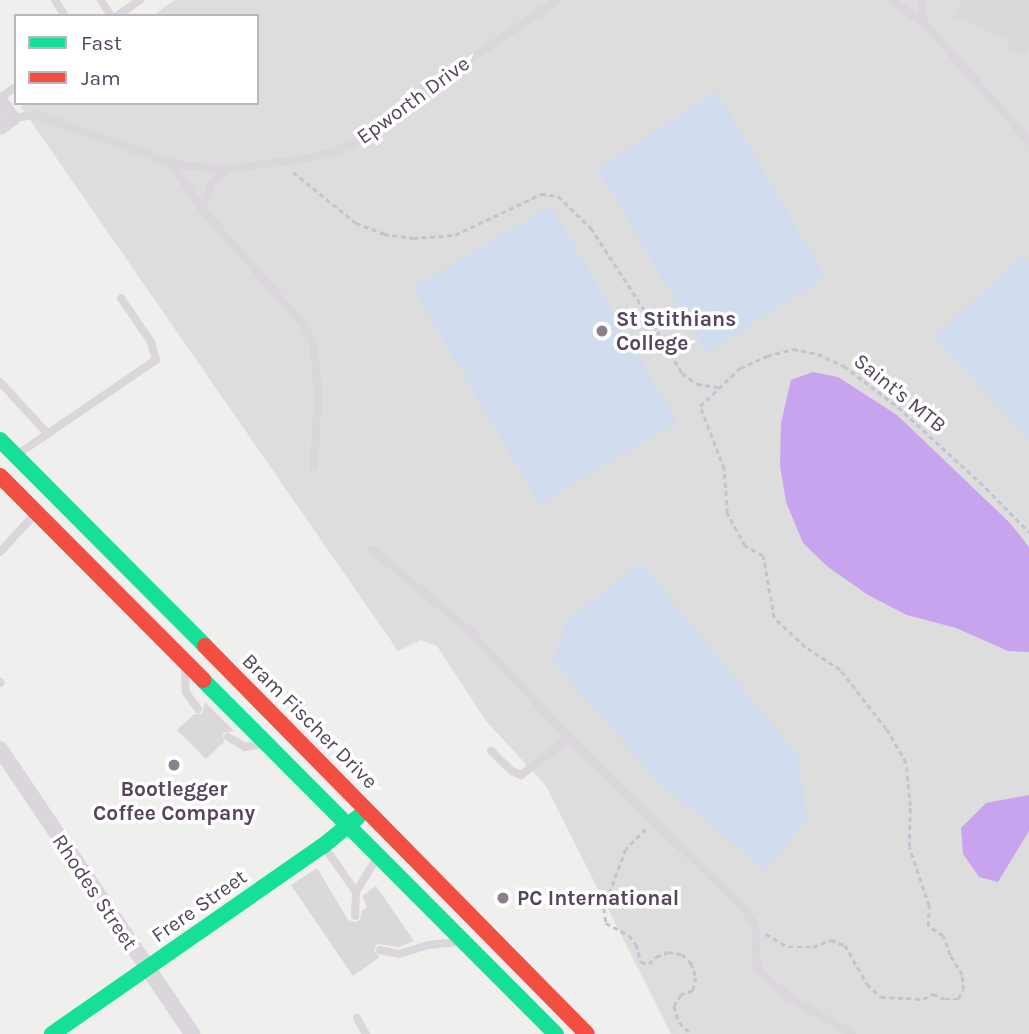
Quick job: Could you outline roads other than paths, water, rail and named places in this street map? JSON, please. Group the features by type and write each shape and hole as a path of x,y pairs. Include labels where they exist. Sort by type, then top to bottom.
{"main road":[{"name":"Bram Fischer Drive","path":"0,440 368,809 587,1034"},
{"path":"0,477 556,1034"},
{"name":"Frere Street","path":"52,1034 323,846 368,809"}],"street":[{"path":"0,99 6,122"},
{"name":"Rhodes Street","path":"0,749 192,1034"}],"lane":[{"path":"120,14 140,0"},
{"name":"Epworth Drive","path":"6,122 38,115 172,163 228,169 281,163 334,152 355,142 558,0"},
{"path":"891,0 925,24 1029,141"},
{"path":"921,0 925,24"},
{"path":"172,163 202,209 303,324 314,346 318,394 314,466"},
{"path":"202,209 212,183 228,169"},
{"path":"16,456 156,360 151,342 121,298"},
{"path":"0,382 48,434"},
{"path":"0,552 36,513"},
{"path":"372,549 469,630 569,737 745,911 755,926 757,968 787,996 852,1034"},
{"path":"186,662 186,692 198,709"},
{"path":"228,737 246,747 267,743"},
{"path":"491,751 512,771 521,775 569,737"},
{"path":"323,846 356,892"},
{"path":"355,916 356,892 379,855"},
{"path":"380,950 399,954 429,945 464,941"},
{"path":"357,1018 366,1034"}],"place":[{"name":"St Stithians College","path":"602,331"},
{"name":"Bootlegger Coffee Company","path":"174,765"},
{"name":"PC International","path":"503,898"}]}
